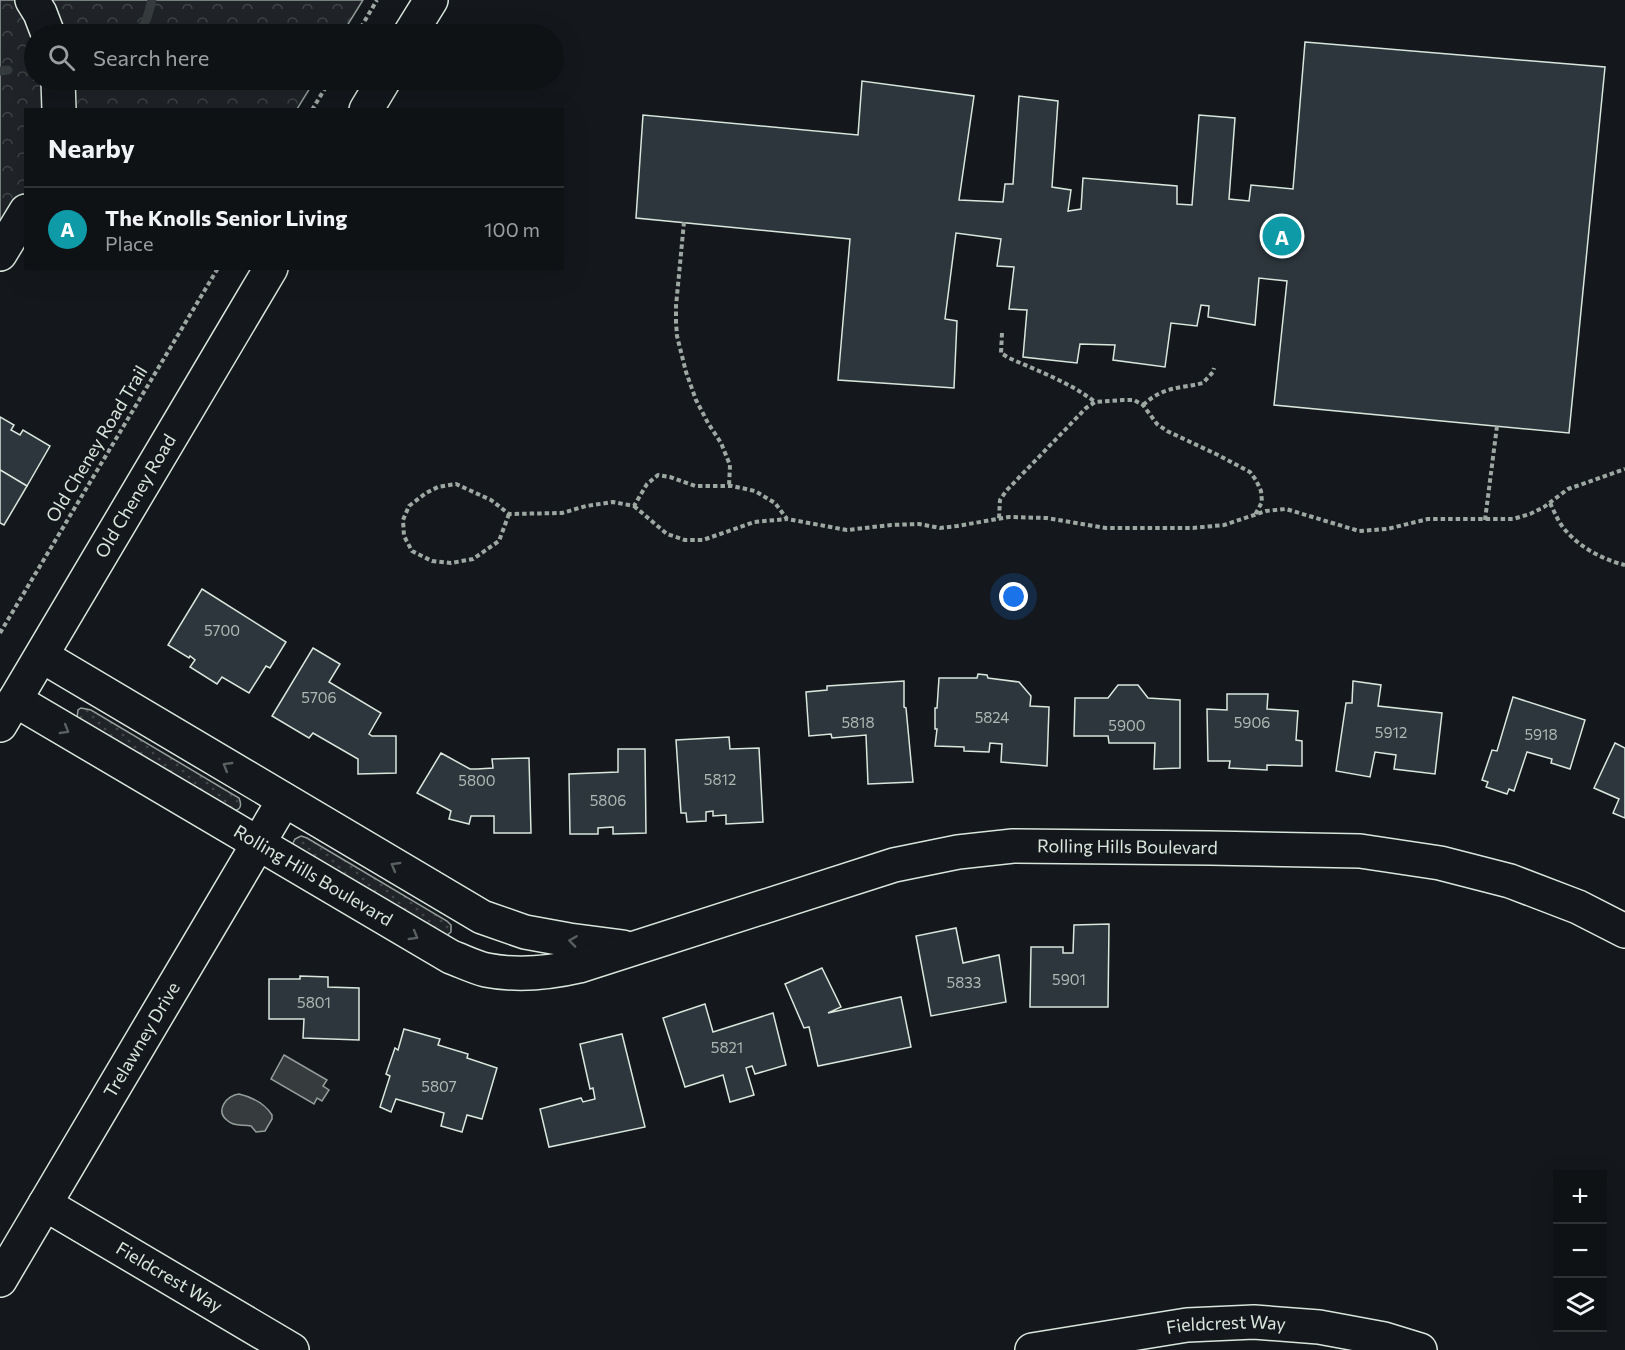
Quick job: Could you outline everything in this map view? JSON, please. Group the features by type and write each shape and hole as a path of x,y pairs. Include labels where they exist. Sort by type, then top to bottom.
{"street":[{"path":"416,24 431,0"},
{"path":"58,90 59,108"},
{"path":"367,108 378,90"},
{"path":"0,254 24,214"},
{"name":"Old Cheney Road","path":"7,713 270,270"},
{"name":"Rolling Hills Boulevard","path":"42,656 482,917 525,932 631,948"},
{"name":"Rolling Hills Boulevard","path":"7,713 259,844 451,957 486,969 524,974 579,966 894,865 958,852 1013,846 1210,848 1371,853 1440,863 1510,881 1578,907 1625,931"},
{"name":"Trelawney Drive","path":"0,1280 284,800"},
{"name":"Fieldcrest Way","path":"45,1204 292,1350"},
{"name":"Fieldcrest Way","path":"1032,1350 1187,1325 1254,1322 1319,1327 1384,1339 1420,1350"}],"path":[{"path":"363,24 377,0"},
{"path":"313,108 324,90"},
{"path":"684,222 676,306 677,336 696,400 721,443 730,465 729,486"},
{"name":"Old Cheney Road Trail","path":"0,633 217,270"},
{"path":"1002,333 1001,352 1009,358 1066,383 1095,402"},
{"path":"1143,405 1153,396 1168,389 1203,383 1214,368"},
{"path":"999,518 1000,500 1006,491 1086,408 1095,402 1123,400 1134,400 1143,405 1157,424 1167,431 1250,472 1257,480 1261,490 1262,502 1255,516"},
{"path":"1485,520 1497,426"},
{"path":"509,514 499,541 473,559 451,563 432,561 412,551 404,536 403,520 409,506 438,487 456,484 491,500 509,514 562,513 613,502 634,506 667,534 685,540 703,540 754,522 787,519 847,530 920,524 940,528 1009,517 1047,518 1106,528 1193,528 1224,525 1266,511 1286,509 1359,531 1387,529 1428,519 1514,519 1530,514 1550,503 1568,489 1625,469"},
{"path":"634,506 647,484 658,475 695,486 729,486 755,491 775,503 787,519"},
{"path":"1550,503 1566,531 1580,544 1606,559 1625,565"}],"green space":[{"path":"0,0 363,0 348,24 24,24 24,90 309,90 298,108 24,108 24,213 0,254"},
{"path":"81,708 91,710 239,798 241,805 233,811 77,718 78,710"},
{"path":"301,836 447,921 451,925 451,932 445,937 294,846 295,839"}],"shaded area":[{"path":"284,1055 327,1080 323,1086 329,1090 322,1101 317,1098 314,1104 271,1079"},
{"path":"239,1094 258,1102 272,1115 265,1131 256,1132 251,1126 230,1123 224,1117 222,1108 224,1104 230,1097"}],"building":[{"path":"1305,42 1605,67 1569,433 1274,405 1287,281 1259,278 1255,325 1208,317 1209,306 1201,305 1197,326 1171,323 1165,367 1113,360 1115,345 1080,344 1077,363 1023,357 1027,310 1009,309 1014,267 997,266 1001,239 956,233 945,319 957,321 954,388 838,380 850,239 636,218 643,115 858,135 862,81 974,96 959,200 1003,202 1005,184 1013,184 1019,96 1058,101 1052,187 1071,190 1068,211 1081,209 1083,178 1177,186 1177,204 1192,205 1199,115 1235,118 1229,199 1249,201 1251,185 1293,189"},
{"path":"0,417 14,425 11,430 20,435 23,430 50,446 27,486 0,470"},
{"path":"0,470 27,486 4,525 0,523"},
{"path":"202,589 286,642 270,668 266,666 249,693 222,677 217,684 190,667 195,660 190,656 189,658 168,645"},
{"path":"313,648 340,664 329,682 381,713 369,734 396,736 396,773 358,774 358,759 313,733 309,738 272,716"},
{"path":"978,674 987,675 988,678 1019,682 1031,696 1030,706 1049,707 1047,766 1001,762 1002,744 990,743 989,752 964,751 964,747 935,746 937,729 935,729 935,708 937,708 939,678 977,678"},
{"path":"904,681 904,707 906,708 913,782 868,784 866,735 832,738 831,734 809,736 806,692 827,690 827,686"},
{"path":"1353,681 1381,685 1378,706 1442,713 1435,774 1394,769 1396,755 1375,752 1370,777 1336,771 1346,703 1352,703"},
{"path":"1118,685 1138,685 1148,698 1180,700 1180,768 1154,769 1155,743 1109,743 1108,736 1074,736 1075,698 1108,698"},
{"path":"1227,694 1268,694 1267,709 1298,711 1296,740 1302,741 1302,766 1267,765 1267,770 1229,768 1230,761 1208,761 1207,709 1227,710"},
{"path":"1513,697 1585,720 1570,769 1551,763 1552,759 1527,752 1514,791 1509,789 1507,794 1486,787 1488,782 1482,780 1492,750 1497,751"},
{"path":"729,737 730,749 759,748 763,822 726,824 726,815 713,816 713,811 706,812 706,821 687,822 686,813 681,813 676,740"},
{"path":"1615,743 1625,748 1625,818 1613,813 1619,799 1594,788"},
{"path":"618,749 645,749 646,833 613,834 613,827 598,828 598,834 570,834 569,774 618,772"},
{"path":"441,753 470,769 493,768 492,759 529,758 531,833 494,833 494,816 471,816 469,824 449,819 451,811 417,793"},
{"path":"1109,924 1108,1007 1030,1007 1031,947 1063,947 1063,953 1073,953 1074,925"},
{"path":"956,928 963,963 999,955 1006,1002 931,1016 916,936"},
{"path":"822,968 841,1007 828,1013 901,997 911,1047 818,1066 809,1027 804,1028 785,984"},
{"path":"300,976 328,977 328,987 359,988 359,1040 303,1038 304,1019 269,1019 269,979 300,979"},
{"path":"705,1004 713,1032 773,1013 786,1065 755,1074 752,1066 746,1068 754,1095 730,1102 723,1075 685,1087 663,1018"},
{"path":"404,1029 440,1039 438,1045 468,1054 467,1058 497,1068 482,1119 467,1115 462,1132 441,1126 444,1113 396,1099 391,1112 380,1107 390,1076 386,1074 395,1048 398,1050"},
{"path":"622,1034 645,1127 549,1147 540,1109 581,1098 583,1102 595,1099 593,1088 590,1089 580,1044"}],"waterway":[{"path":"144,24 152,0"},
{"path":"0,71 8,70"}],"place":[{"name":"The Knolls Senior Living","path":"1282,236"}]}
